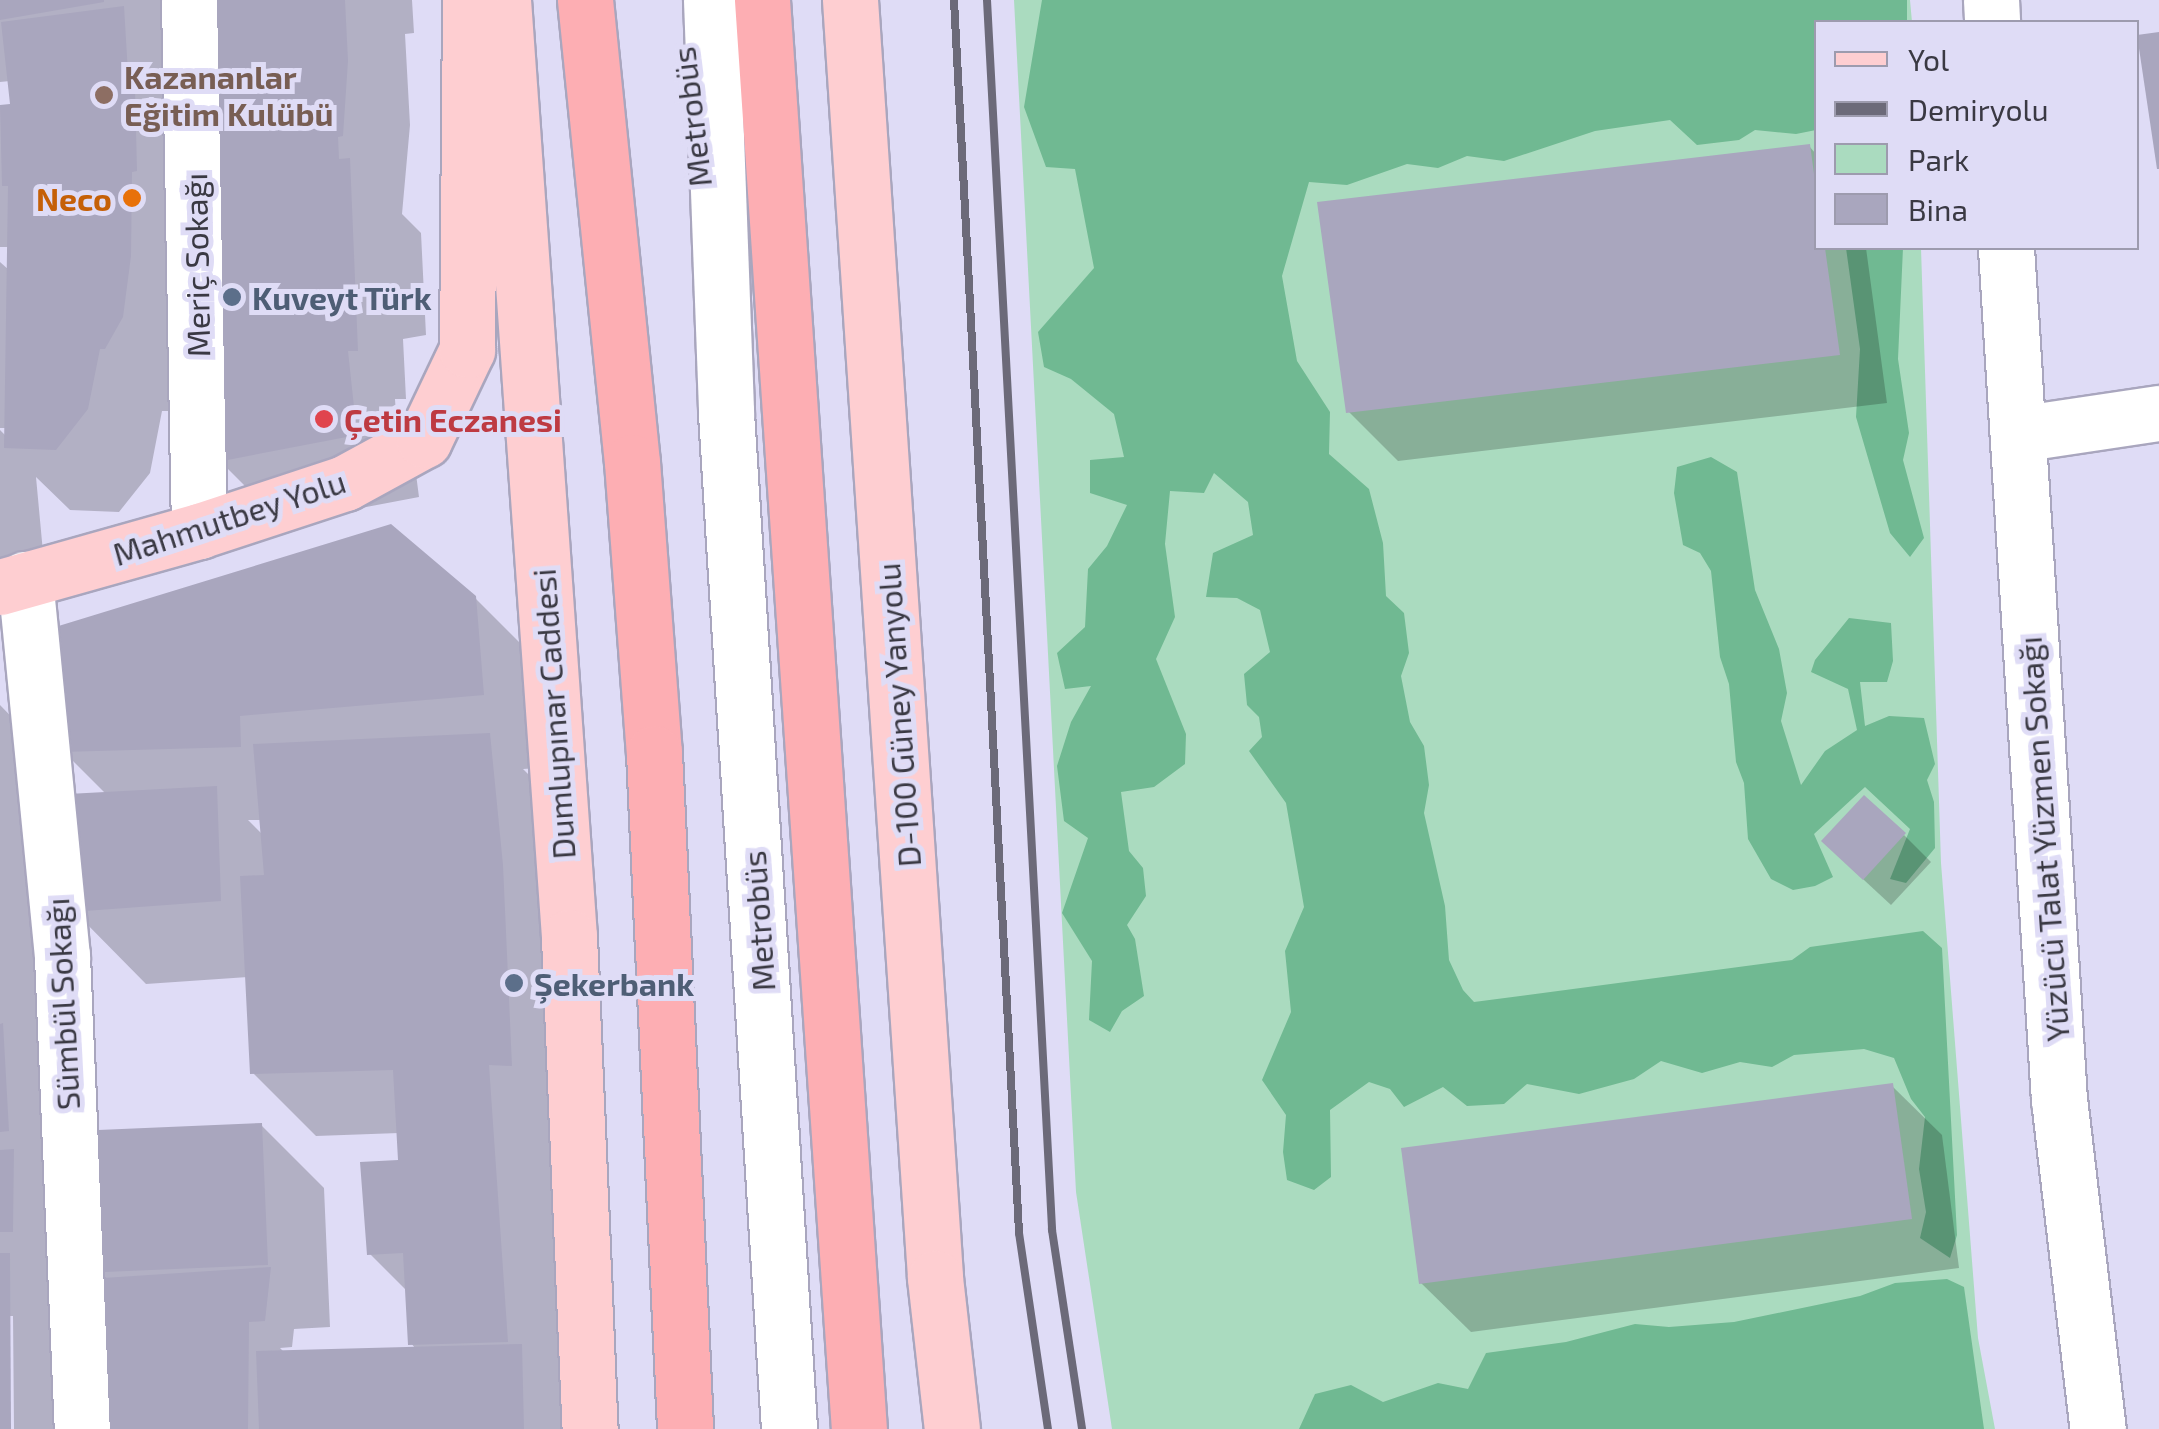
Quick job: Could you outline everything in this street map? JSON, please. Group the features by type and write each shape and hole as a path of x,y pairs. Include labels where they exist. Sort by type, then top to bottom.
{"highway":[{"path":"585,0 632,462 654,753 685,1429"},
{"path":"762,0 859,1429"}],"main road":[{"name":"Mahmutbey Yolu","path":"13,583 200,531 344,483 424,440 468,350 470,0"},
{"name":"Dumlupınar Caddesi","path":"503,0 569,937 590,1429"},
{"name":"D-100 Güney Yanyolu","path":"850,0 934,1278 952,1429"}],"street":[{"name":"Meriç Sokağı","path":"189,0 200,531"},
{"name":"Metrobüs","path":"677,0 726,414"},
{"name":"Metrobüs","path":"711,0 726,414 789,1429"},
{"name":"Yüzücü Talat Yüzmen Sokağı","path":"2006,250 2059,1099 2098,1429"},
{"path":"2018,434 2159,413"},
{"name":"Sümbül Sokağı","path":"13,583 62,956 82,1429"}],"green space":[{"path":"1014,0 1910,0 1912,20 1814,20 1814,250 1921,250 1941,863 1978,1338 1995,1429 1112,1429 1076,1192"},
{"path":"1042,0 1907,0 1907,20 1814,20 1814,130 1796,134 1755,130 1739,140 1697,145 1670,120 1595,131 1504,161 1467,156 1438,168 1407,164 1347,185 1309,182 1282,276 1297,361 1330,412 1329,454 1369,489 1383,543 1386,596 1404,613 1409,653 1401,676 1410,722 1424,746 1429,785 1424,813 1445,906 1449,960 1463,990 1474,1002 1792,960 1810,947 1923,931 1942,948 1957,1235 1950,1258 1920,1238 1926,1212 1919,1169 1925,1117 1911,1099 1894,1058 1864,1049 1794,1055 1772,1067 1740,1062 1702,1073 1661,1061 1634,1079 1579,1094 1527,1084 1504,1104 1467,1106 1443,1087 1404,1107 1390,1089 1369,1082 1330,1110 1331,1177 1314,1190 1287,1180 1283,1152 1286,1115 1262,1080 1291,1012 1285,951 1304,907 1286,803 1249,751 1262,737 1259,717 1247,705 1244,674 1270,652 1260,610 1237,598 1206,597 1213,553 1253,535 1248,502 1214,473 1204,493 1170,491 1165,544 1175,617 1156,659 1186,734 1185,764 1154,787 1121,792 1129,851 1143,868 1146,896 1127,925 1135,939 1144,996 1122,1011 1110,1032 1089,1020 1092,961 1062,913 1088,838 1064,821 1057,766 1071,722 1091,686 1065,689 1057,653 1085,627 1088,569 1107,546 1127,505 1090,493 1090,460 1124,457 1114,414 1071,379 1044,367 1038,332 1094,268 1075,169 1046,167 1024,107"},
{"path":"1846,250 1903,250 1898,359 1909,433 1903,460 1924,538 1910,557 1890,533 1856,417 1860,349"},
{"path":"1711,457 1737,472 1755,590 1779,649 1787,693 1781,721 1801,785 1825,751 1857,730 1848,689 1811,672 1815,660 1849,618 1891,623 1893,661 1887,682 1860,682 1865,726 1889,716 1924,718 1935,764 1927,780 1934,802 1935,848 1906,883 1890,879 1910,829 1865,787 1814,834 1833,877 1815,886 1793,890 1771,879 1748,839 1744,783 1736,762 1729,684 1720,657 1711,571 1700,553 1683,545 1674,493 1677,467"},
{"path":"1947,1279 1964,1287 1984,1429 1299,1429 1315,1394 1351,1385 1383,1402 1438,1383 1468,1389 1486,1353 1566,1342 1635,1324 1669,1327 1734,1322 1860,1296 1895,1283"}],"building":[{"path":"0,0 104,0 104,2 0,20"},
{"path":"206,0 345,0 348,61 343,136 338,137 339,159 350,158 358,351 348,351 357,435 217,462"},
{"path":"124,6 129,90 135,89 137,171 132,172 131,256 123,317 105,349 100,349 88,409 56,450 4,448 8,186 2,186 0,105 10,104 1,22"},
{"path":"2159,32 2159,169 2139,48 2139,35"},
{"path":"1810,144 1814,250 1825,250 1840,355 1346,413 1317,202"},
{"path":"391,524 476,596 484,695 240,716 241,747 61,752 52,628"},
{"path":"490,733 503,865 512,1066 489,1065 508,1342 408,1345 403,1253 367,1255 360,1162 398,1160 393,1070 250,1074 240,876 264,875 253,744"},
{"path":"217,786 221,901 71,912 68,794"},
{"path":"1864,795 1906,833 1863,880 1821,841"},
{"path":"3,1023 9,1131 0,1132 0,1024"},
{"path":"1893,1083 1912,1219 1419,1284 1401,1148"},
{"path":"262,1123 268,1265 81,1273 75,1131"},
{"path":"14,1149 13,1232 0,1232 0,1150"},
{"path":"0,1253 10,1253 11,1429 0,1429"},
{"path":"271,1267 265,1321 249,1322 248,1429 96,1429 86,1332 106,1318 88,1317 88,1279"},
{"path":"522,1344 524,1429 259,1429 256,1351"}],"railway":[{"path":"954,0 1019,1233 1048,1429"},
{"path":"987,0 1052,1230 1082,1429"}],"place":[{"name":"Kazananlar Eğitim Kulübü","path":"104,95"},
{"name":"Neco","path":"132,198"},
{"name":"Kuveyt Türk","path":"232,297"},
{"name":"Çetin Eczanesi","path":"324,419"},
{"name":"Şekerbank","path":"514,983"}]}
